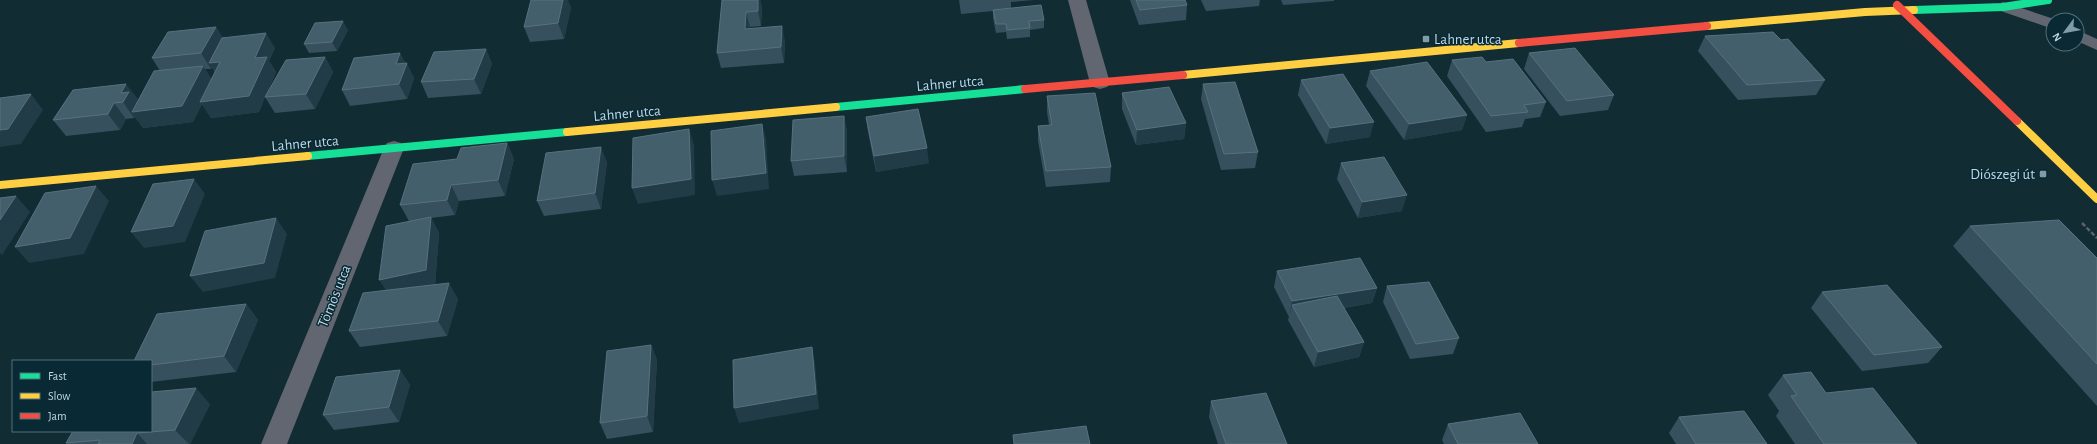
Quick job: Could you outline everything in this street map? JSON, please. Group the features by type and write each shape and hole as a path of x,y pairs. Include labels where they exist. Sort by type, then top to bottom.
{"street":[{"path":"1077,0 1100,83"},
{"path":"1891,0 2097,199"},
{"name":"Lahner utca","path":"0,185 1100,83 1427,51 1859,13 2003,7 2048,0"},
{"name":"Tömös utca","path":"274,444 394,148"}],"lane":[{"path":"2003,7 2045,21"},
{"path":"2085,39 2097,45"}],"building":[{"path":"531,0 563,0 558,23 524,27"},
{"path":"722,0 758,0 758,11 746,12 745,29 782,26 781,47 717,53"},
{"path":"1136,0 1185,0 1187,5 1140,10"},
{"path":"1041,5 1044,20 1029,21 1030,28 1007,30 1006,24 996,24 993,10"},
{"path":"343,21 332,42 304,44 315,23"},
{"path":"216,27 201,53 152,58 168,32"},
{"path":"1773,32 1781,40 1788,39 1825,80 1747,85 1705,36"},
{"path":"266,33 255,58 267,57 249,96 200,102 220,62 209,63 222,38"},
{"path":"1575,48 1614,95 1567,101 1529,53"},
{"path":"486,49 474,79 421,82 434,52"},
{"path":"400,53 396,64 407,63 399,84 342,90 354,58"},
{"path":"325,57 306,94 265,97 286,60"},
{"path":"1482,57 1486,62 1513,59 1546,102 1524,105 1528,112 1491,116 1452,60"},
{"path":"1427,62 1467,115 1409,124 1370,71"},
{"path":"203,66 182,106 132,112 154,71"},
{"path":"1343,74 1374,122 1330,128 1301,80"},
{"path":"1235,82 1258,152 1224,154 1203,84"},
{"path":"126,84 121,93 129,92 123,102 114,103 108,114 53,120 73,90"},
{"path":"1169,87 1186,123 1137,130 1122,93"},
{"path":"1095,93 1111,167 1046,171 1038,126 1052,125 1047,96"},
{"path":"31,94 8,129 0,130 0,98"},
{"path":"918,109 927,148 874,156 866,117"},
{"path":"844,116 844,156 791,161 793,120"},
{"path":"762,124 766,173 712,180 711,131"},
{"path":"689,129 691,179 632,188 633,138"},
{"path":"507,143 498,180 451,185 447,200 400,205 413,164 457,159 461,148"},
{"path":"601,147 595,193 537,201 546,153"},
{"path":"1384,157 1407,195 1362,202 1341,163"},
{"path":"194,179 173,226 131,232 153,184"},
{"path":"96,186 70,238 15,247 45,193"},
{"path":"16,196 0,220 0,198"},
{"path":"431,217 426,270 379,280 386,226"},
{"path":"276,218 264,263 190,276 205,231"},
{"path":"2059,220 2097,258 2097,364 1970,226"},
{"path":"1360,258 1377,288 1292,301 1277,271"},
{"path":"1429,282 1459,338 1416,344 1387,286"},
{"path":"449,283 438,321 349,331 363,293"},
{"path":"1887,285 1942,347 1874,355 1822,292"},
{"path":"1337,296 1364,342 1318,352 1292,305"},
{"path":"246,304 224,356 152,365 152,360 134,360 157,314"},
{"path":"651,345 647,416 600,423 607,351"},
{"path":"812,347 816,394 734,408 733,360"},
{"path":"400,370 389,407 323,415 336,377"},
{"path":"1811,372 1826,393 1873,388 1917,444 1824,444 1791,396 1797,395 1783,375"},
{"path":"196,388 175,430 152,432 152,392"},
{"path":"1266,393 1287,444 1226,444 1211,401"},
{"path":"1744,411 1767,444 1696,444 1679,417"},
{"path":"1520,413 1538,444 1458,444 1448,424"},
{"path":"1086,426 1090,444 1014,444 1013,435"},
{"path":"72,432 150,432 137,433 132,444 98,444 100,440 66,443"}],"traffic: fast":[{"path":"1914,10 2003,7 2048,0"},
{"path":"836,107 1025,89"},
{"path":"308,156 567,132"}],"traffic: slow":[{"path":"1707,26 1865,12 1914,10"},
{"path":"1183,75 1519,43"},
{"path":"567,132 836,107"},
{"path":"2017,121 2097,199"},
{"path":"0,185 308,156"}],"traffic: jam":[{"path":"1897,5 2017,121"},
{"path":"1519,43 1707,26"},
{"path":"1025,89 1183,75"}],"place":[{"name":"Lahner utca","path":"1426,39"},
{"name":"Diószegi út","path":"2043,174"}]}
